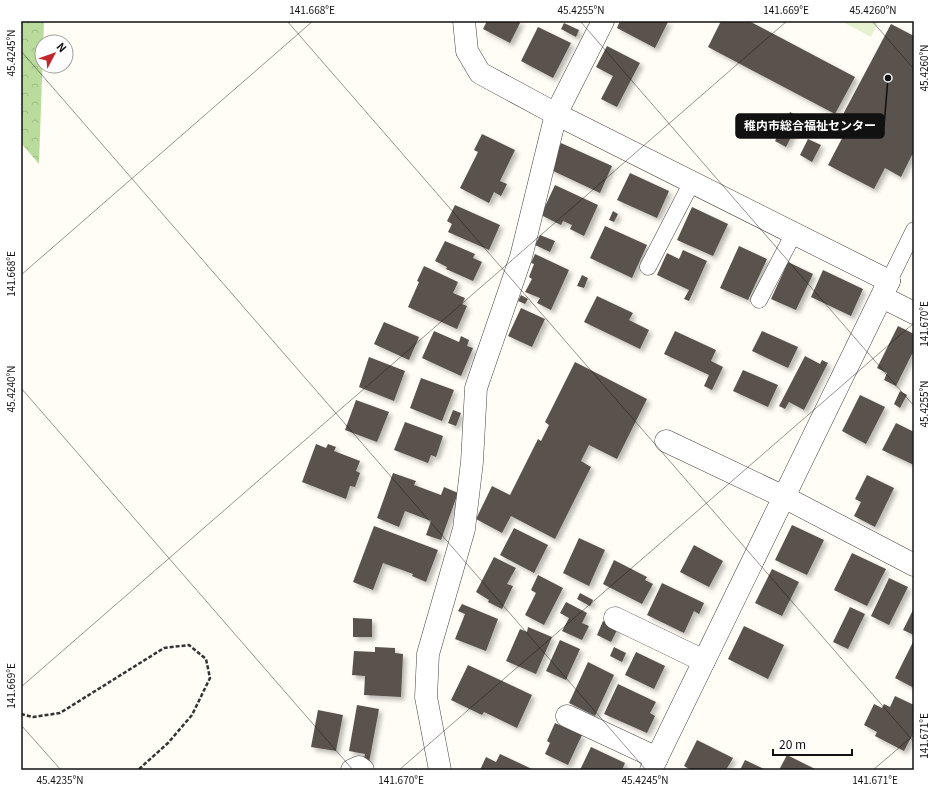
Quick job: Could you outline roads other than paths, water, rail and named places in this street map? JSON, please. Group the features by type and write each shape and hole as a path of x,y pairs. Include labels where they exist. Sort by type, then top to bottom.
{"street":[{"path":"464,21 467,51 480,74 556,114 794,233 886,289 914,313"},
{"path":"440,770 426,697 428,654 464,529 472,462 476,388 521,257 556,114 603,21"},
{"path":"567,716 654,764 886,289"},
{"path":"666,441 784,497 914,565"},
{"path":"616,618 704,661"},
{"path":"352,770 360,767 363,770"}],"lane":[{"path":"648,267 692,182"},
{"path":"886,289 914,230"},
{"path":"759,300 794,233"}],"place":[{"name":"稚内市総合福祉センター","path":"888,78"}]}
